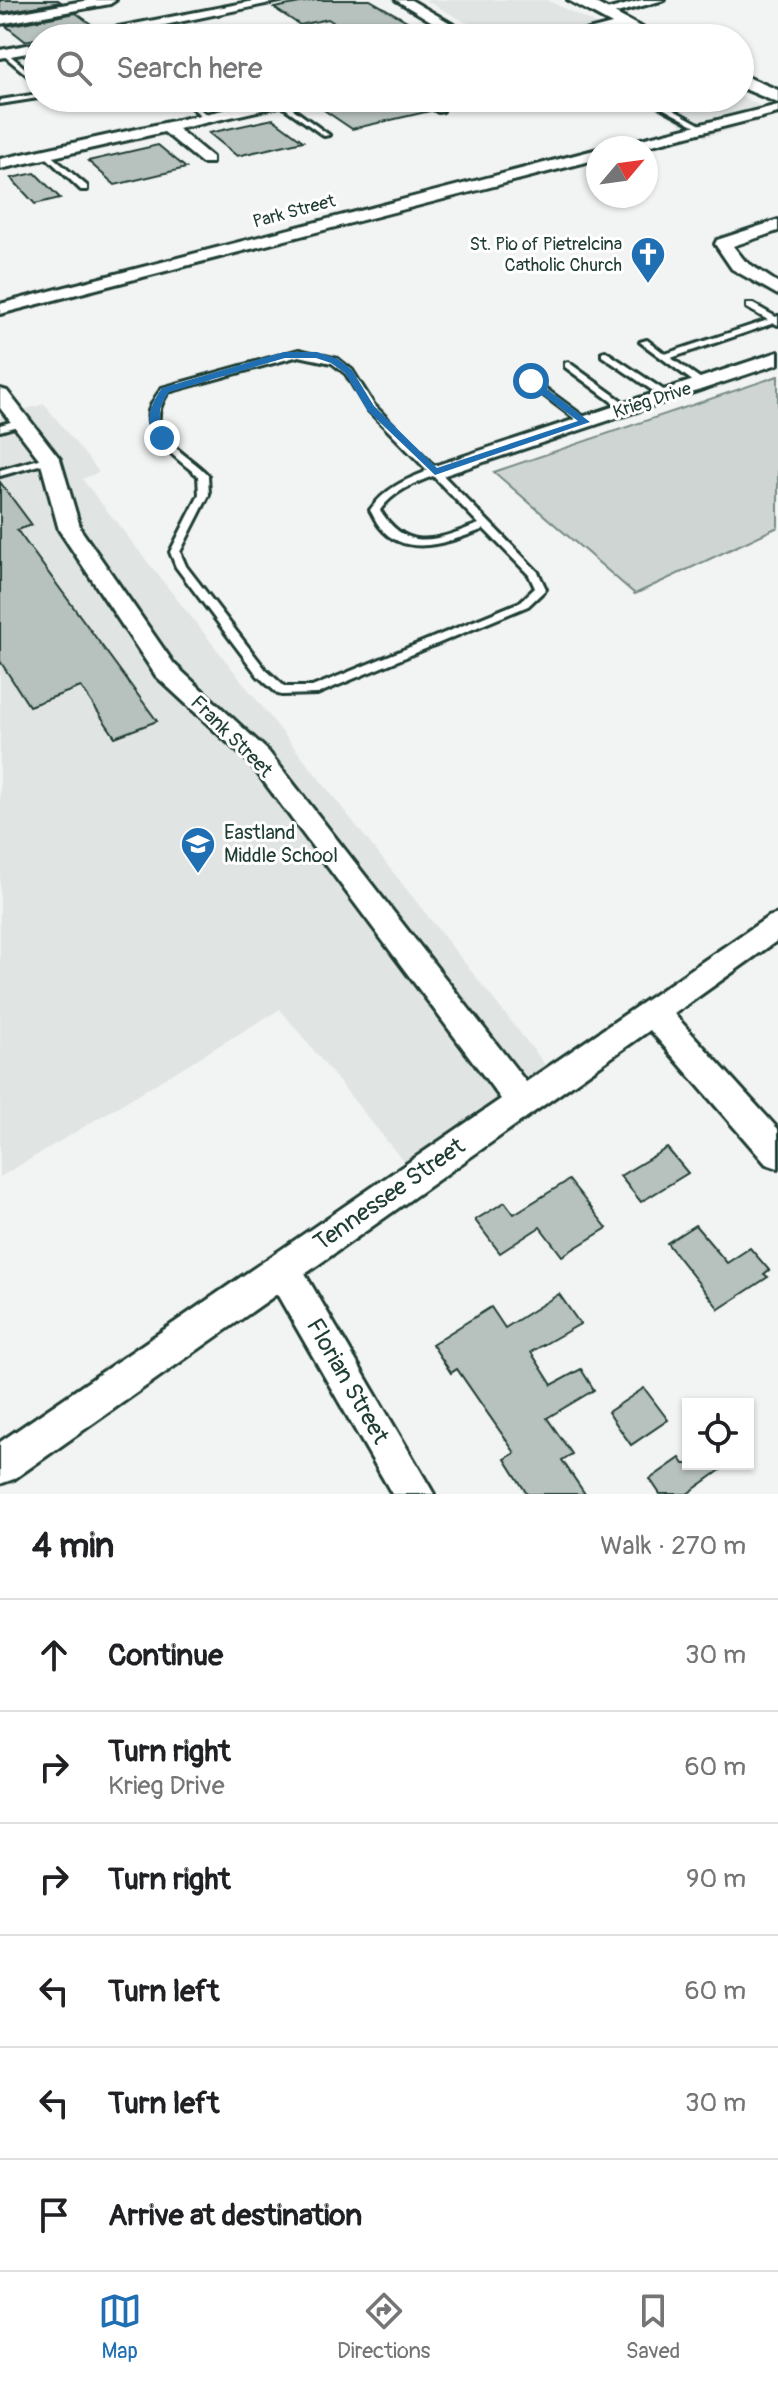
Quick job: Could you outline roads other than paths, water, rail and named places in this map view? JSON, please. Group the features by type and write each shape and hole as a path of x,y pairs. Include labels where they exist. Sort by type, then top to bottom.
{"main road":[{"path":"577,0 627,24"},
{"path":"754,86 778,97"}],"street":[{"path":"0,20 110,0"},
{"path":"155,24 279,0"},
{"path":"402,0 444,24"},
{"path":"602,13 658,0"},
{"path":"2,54 24,50"},
{"path":"658,139 778,109"},
{"path":"0,164 235,112"},
{"path":"167,127 207,160"},
{"name":"Park Street","path":"0,309 586,157"},
{"path":"778,225 723,244 728,255 752,275 778,290"},
{"name":"Krieg Drive","path":"435,472 778,358"},
{"name":"Frank Street","path":"0,395 50,459 70,530 165,670 259,757 521,1101"},
{"name":"Tennessee Street","path":"0,1465 778,925"},
{"path":"653,1012 778,1153"},
{"name":"Florian Street","path":"282,1269 414,1494"}],"lane":[{"path":"2,54 24,71"},
{"path":"0,102 24,98"},
{"path":"200,112 208,118"},
{"path":"294,112 326,135"},
{"path":"673,112 703,128"},
{"path":"46,154 84,188"},
{"path":"750,306 777,320"},
{"path":"664,357 777,320"},
{"path":"644,342 701,383"},
{"path":"605,354 665,395"},
{"path":"284,355 317,355 335,361 349,372 370,407 486,525 534,574 541,589 524,604 313,691 282,691 262,673 181,567 175,552 204,495 203,475 162,438 153,419 156,403 165,390 284,355"},
{"path":"568,365 626,408"},
{"path":"531,381 585,422"},
{"path":"0,428 21,422"},
{"path":"0,473 50,459"},
{"path":"435,472 407,483 384,497 375,510 381,523 407,542 431,544 486,525"}],"place":[{"name":"St. Pio of Pietrelcina Catholic Church","path":"648,285"},
{"name":"Eastland Middle School","path":"198,875"}]}
